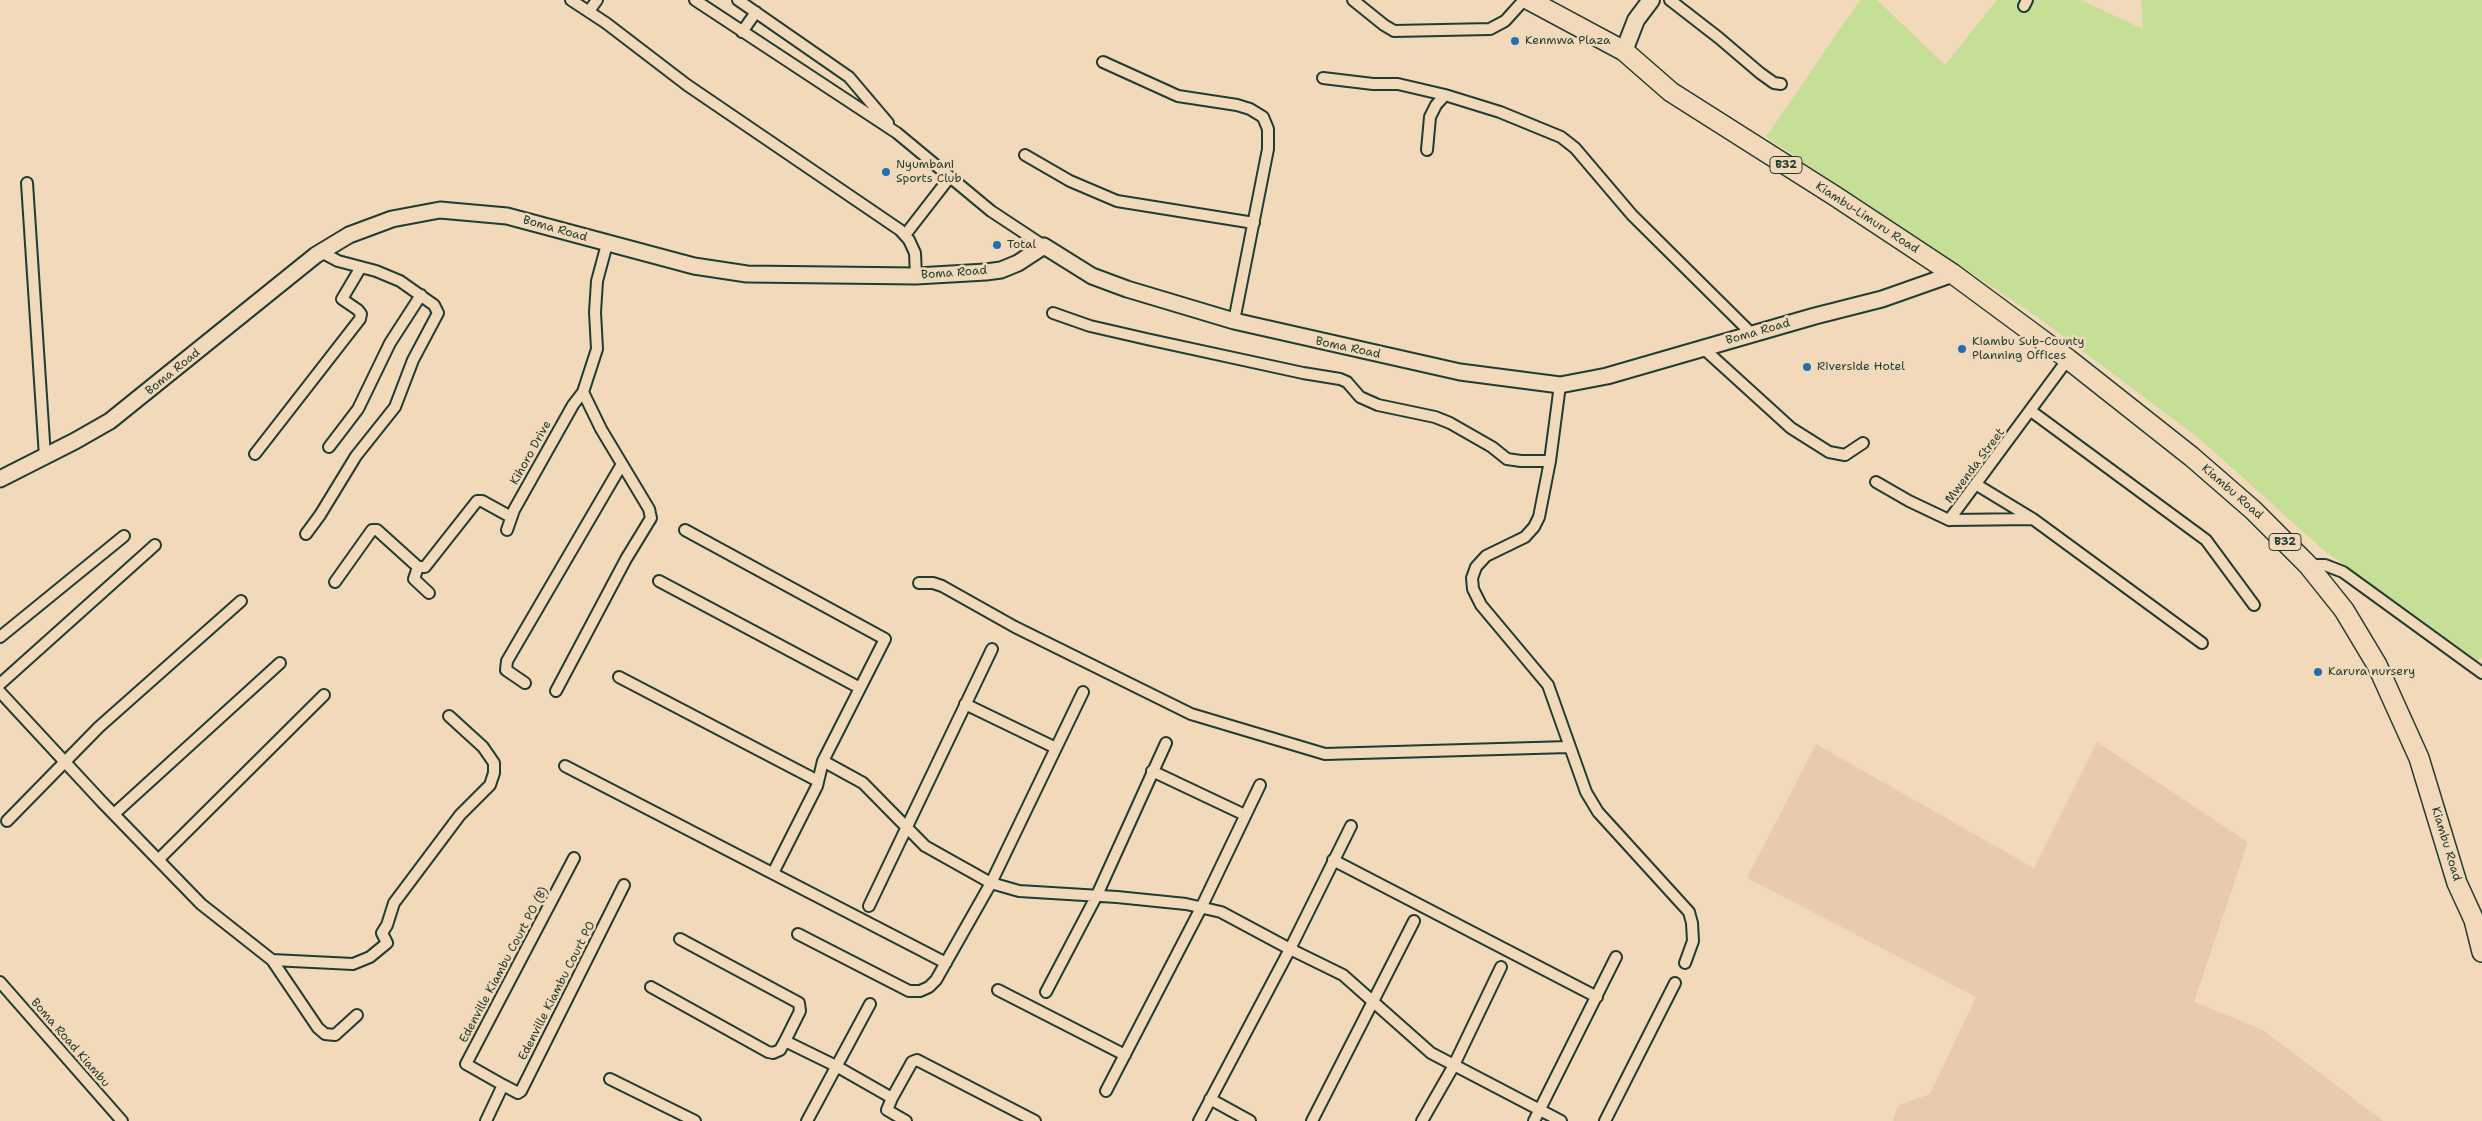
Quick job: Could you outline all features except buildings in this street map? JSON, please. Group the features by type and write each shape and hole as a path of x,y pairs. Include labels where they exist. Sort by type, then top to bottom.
{"highway":[{"name":"Kiambu-Limuru Road","path":"1529,0 1624,51 1671,92 1953,274"},
{"name":"Kiambu Road","path":"1953,274 2068,360 2199,463 2253,510 2308,565 2344,610 2390,692 2419,758 2457,883 2478,920 2482,952"}],"main road":[{"path":"1624,51 1636,20 1651,0"},
{"name":"Boma Road","path":"0,479 45,457 110,420 321,252 349,236 392,219 440,210 507,216 694,266 747,274 916,276 1001,270 1018,263 1044,246 1092,276 1127,289 1234,321 1460,372 1560,385 1608,376 1882,299 1953,274"}],"street":[{"path":"571,0 589,11 688,85 891,224 905,236 915,253 916,276"},
{"path":"589,11 597,0"},
{"path":"695,0 897,133 991,211 1044,246"},
{"path":"738,0 856,83 897,133"},
{"path":"1353,0 1394,31 1490,29 1505,21 1524,0"},
{"path":"1670,0 1760,73 1774,83 1781,84"},
{"path":"742,32 756,12"},
{"path":"1103,62 1178,96 1237,105 1250,109 1263,117 1268,129 1268,149 1234,321"},
{"path":"1323,78 1373,84 1398,84 1445,95 1517,119 1561,137 1575,148 1632,215 1752,334"},
{"path":"1426,150 1430,117 1436,105 1445,95"},
{"path":"1025,155 1070,181 1117,201 1254,223"},
{"path":"905,236 950,177"},
{"path":"26,182 45,457"},
{"name":"Kihoro Drive","path":"507,530 511,517 573,404 583,392 597,349 595,312 598,281 607,244"},
{"path":"306,534 320,515 356,456 394,407 413,360 438,313 437,308 400,280 376,271 338,261 321,252"},
{"path":"255,454 360,319 361,314 358,310 342,299 361,267"},
{"path":"329,447 358,409 390,343 421,295"},
{"path":"1053,313 1090,326 1303,373 1340,379 1347,382 1360,397 1378,405 1450,422 1507,459 1550,461"},
{"path":"1703,348 1791,428 1829,452 1845,455 1864,443"},
{"name":"Mwenda Street","path":"1876,482 1909,502 1949,520 1977,485 2068,360"},
{"path":"1560,385 1550,461 1539,517 1534,527 1525,537 1486,556 1476,566 1472,578 1473,589 1481,605 1548,684 1586,792 1598,812 1689,912 1693,941 1685,963"},
{"path":"556,691 626,559 651,518 649,509 594,415 583,392"},
{"path":"2031,410 2206,540 2254,605"},
{"path":"525,682 506,670 507,661 622,464"},
{"path":"1977,485 2033,519 2202,643"},
{"path":"335,582 372,530 377,530 418,566 426,567 472,504 477,501 482,501 511,517"},
{"path":"1949,520 2033,519"},
{"path":"686,530 885,639 823,762 818,780 773,873"},
{"path":"0,637 124,536"},
{"path":"0,684 155,545"},
{"path":"2308,565 2325,565 2343,572 2482,673"},
{"path":"418,566 414,579 429,593"},
{"path":"659,581 860,688"},
{"path":"919,583 933,583 942,586 1014,627 1191,714 1325,754 1570,747"},
{"path":"7,821 65,760 156,675 241,601"},
{"path":"869,906 992,649"},
{"path":"114,814 280,663"},
{"path":"620,677 818,780"},
{"path":"0,692 201,904 272,960 318,1028 325,1034 335,1035 357,1015"},
{"path":"798,934 909,991 920,991 929,987 946,963 991,883 1083,692"},
{"path":"159,859 324,694"},
{"path":"966,704 1056,748"},
{"path":"272,960 353,964 370,957 387,943 382,933 388,924 394,903 460,815 490,785 494,773 494,764 483,747 449,716"},
{"path":"1046,992 1097,895 1166,743"},
{"path":"823,762 863,783 925,846 991,883 1019,891 1097,895 1221,912 1343,975 1431,1053 1561,1121"},
{"path":"565,766 946,963"},
{"path":"1152,771 1245,815"},
{"path":"1106,1091 1201,908 1260,785"},
{"path":"1199,1121 1290,949 1351,826"},
{"name":"Edenville Kiambu Court PO (B)","path":"503,1085 466,1064 574,858"},
{"path":"1334,860 1596,997"},
{"name":"Edenville Kiambu Court PO","path":"503,1085 518,1093 520,1091 624,885"},
{"path":"1312,1121 1414,921"},
{"path":"651,987 768,1052 777,1052 785,1041 800,1012 799,1003 680,939"},
{"path":"1534,1121 1616,957"},
{"path":"1422,1121 1453,1066 1501,967"},
{"name":"Boma Road Kiambu","path":"0,982 122,1121"},
{"path":"1605,1121 1675,983"},
{"path":"998,990 1125,1055"},
{"path":"806,1121 870,1004"},
{"path":"785,1041 836,1066 892,1098"},
{"path":"906,1121 887,1110 912,1062 917,1060 1035,1121"},
{"path":"610,1079 695,1121"},
{"path":"486,1121 503,1085"},
{"path":"1210,1099 1250,1121"}],"shaded area":[{"path":"2097,742 2248,842 2194,1002 2263,1030 2383,1121 1893,1121 1898,1105 1930,1094 1976,997 1747,878 1816,744 2034,868"}],"green space":[{"path":"1860,0 1877,0 1945,65 1997,0 2081,0 2143,29 2141,0 2482,0 2482,657 2478,661 2321,548 2201,440 2039,318 1766,137"}],"place":[{"name":"Kenmwa Plaza","path":"1515,41"},
{"name":"Nyumbani Sports Club","path":"886,172"},
{"name":"Total","path":"997,245"},
{"name":"Kiambu Sub-County Planning Offices","path":"1962,349"},
{"name":"Riverside Hotel","path":"1807,367"},
{"name":"Karura nursery","path":"2318,672"}]}
